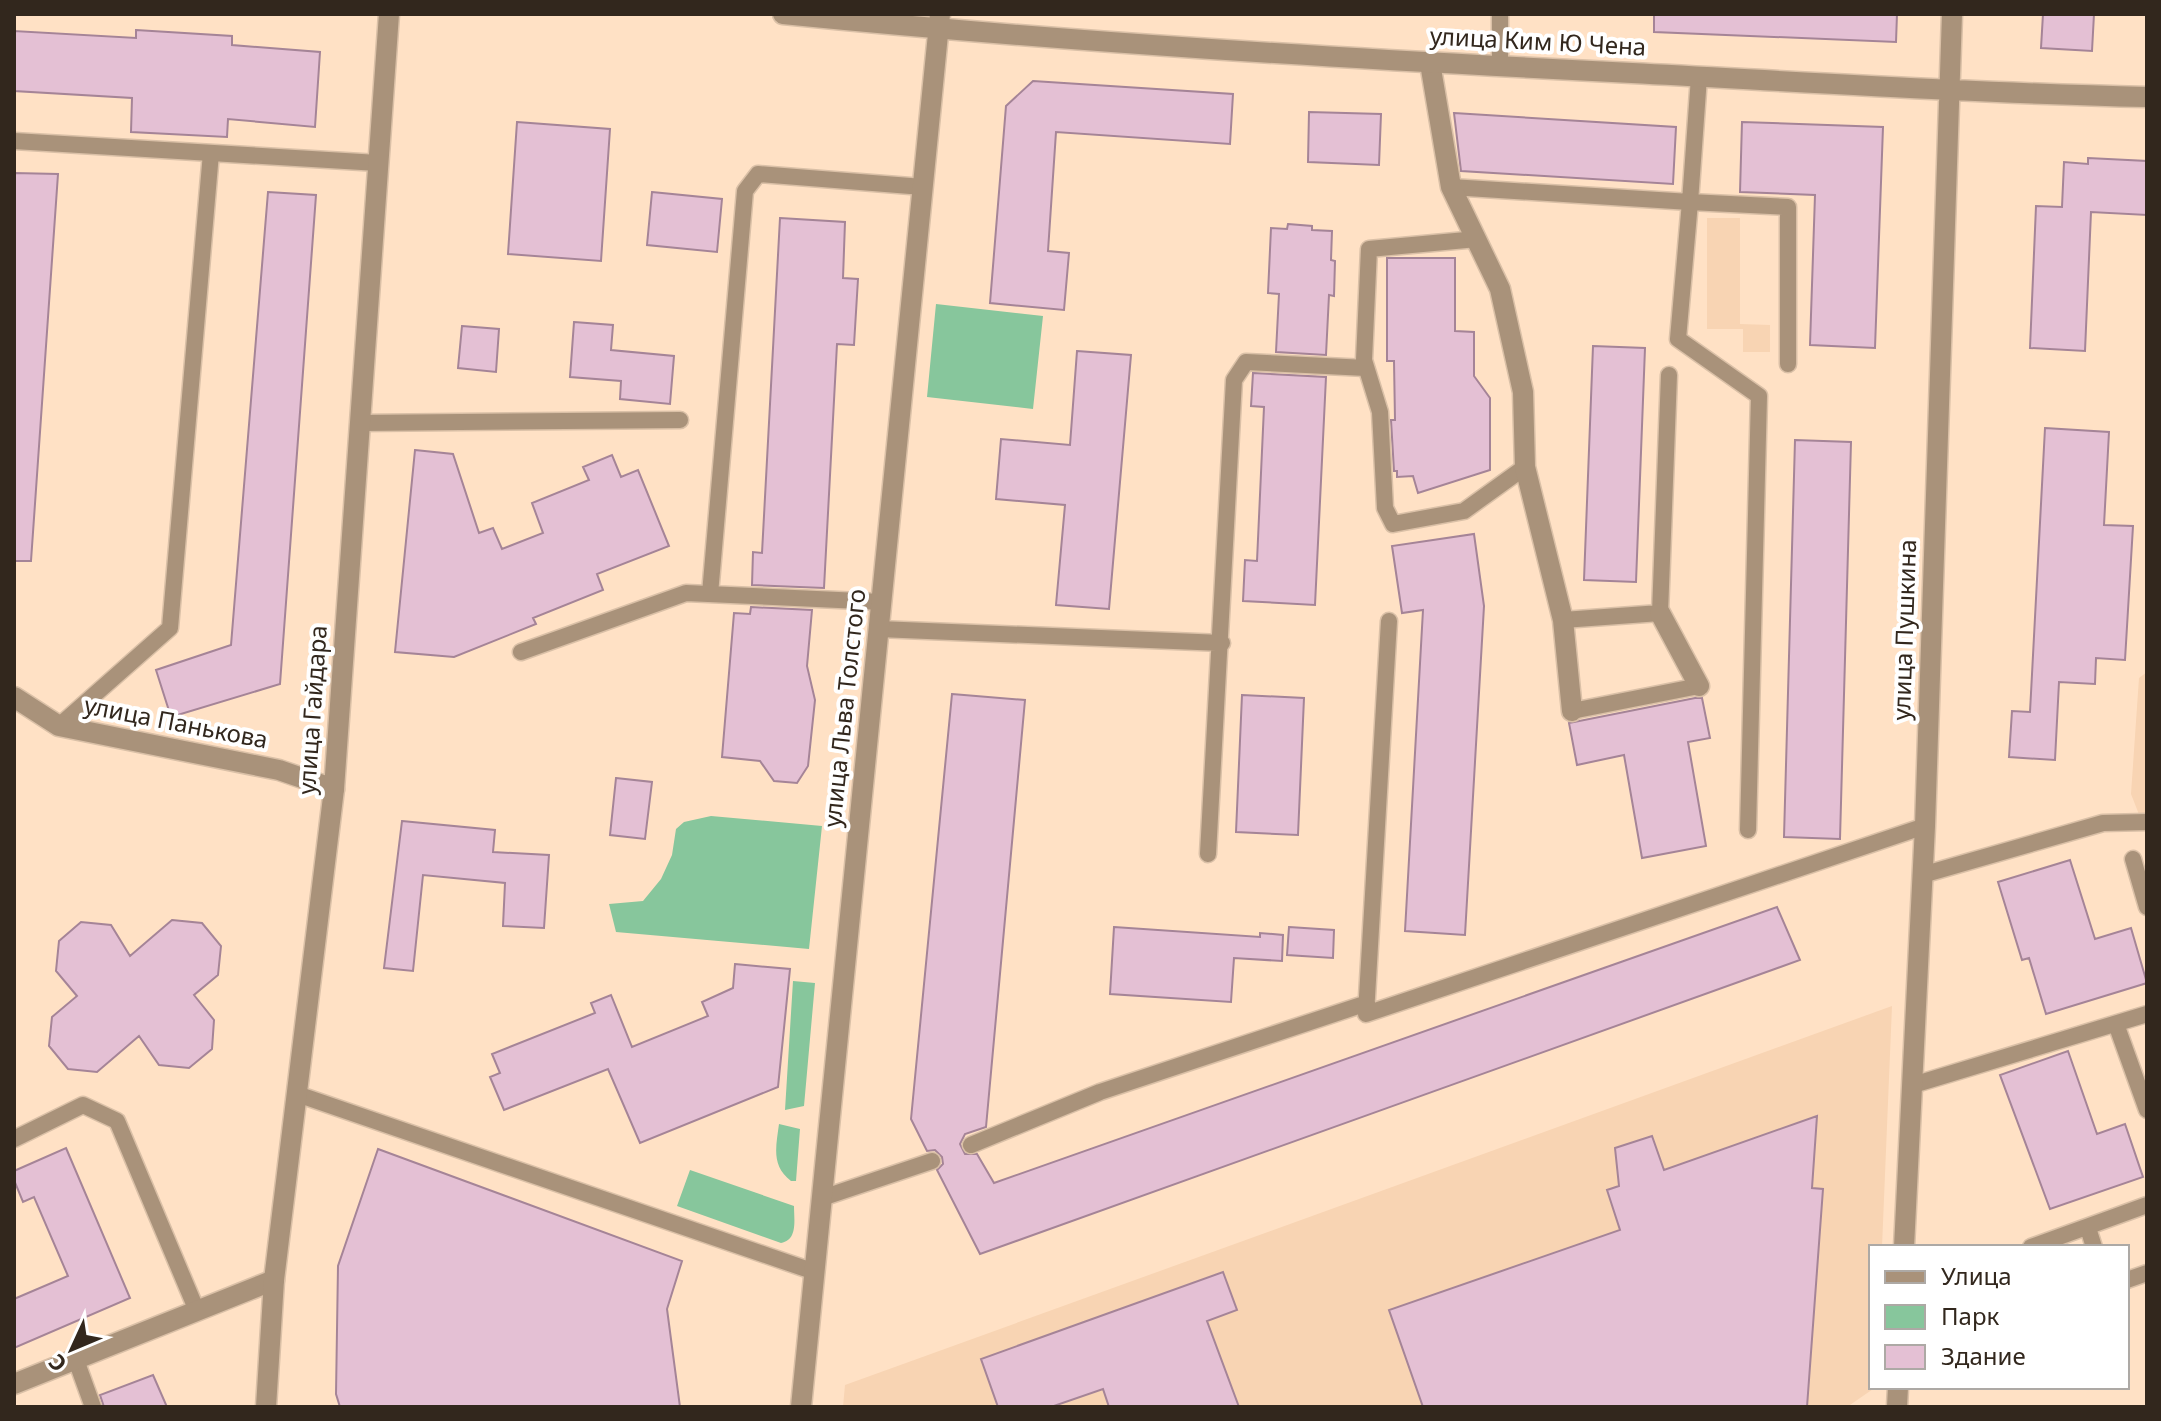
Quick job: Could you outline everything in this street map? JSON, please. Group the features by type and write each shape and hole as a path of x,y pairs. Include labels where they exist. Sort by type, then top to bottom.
{"street":[{"name":"улица Гайдара","path":"266,1407 274,1280 334,789 389,14"},
{"name":"улица Ким Ю Чена","path":"783,14 939,22 1430,63 2147,97"},
{"name":"улица Пушкина","path":"1904,1245 1925,826 1952,14"},
{"name":"улица Льва Толстого","path":"801,1407 939,22"},
{"path":"1430,63 1451,187 1500,289 1523,392 1525,467 1563,620 1572,711"},
{"path":"1660,613 1699,686"},
{"name":"улица Панькова","path":"14,697 59,726 279,770 334,789"},
{"path":"14,1384 274,1280"}],"lane":[{"path":"1500,14 1500,67"},
{"path":"1699,77 1678,339 1759,396 1748,830"},
{"path":"14,141 378,163"},
{"path":"59,726 170,628 211,153"},
{"path":"710,594 745,191 758,174 923,187"},
{"path":"1451,187 1788,207 1788,364"},
{"path":"1477,239 1369,249 1364,360 1380,412 1385,508 1393,524 1464,511 1525,467"},
{"path":"1208,854 1222,643 1234,380 1246,362 1366,368"},
{"path":"1563,620 1660,613 1669,375"},
{"path":"360,423 680,420"},
{"path":"521,652 686,593 882,602"},
{"path":"1389,621 1366,1014 1925,826"},
{"path":"879,629 1222,643"},
{"path":"1572,711 1699,686"},
{"path":"1922,875 2103,823 2146,821"},
{"path":"2133,859 2147,907"},
{"path":"971,1145 1100,1092 1367,1003"},
{"path":"1913,1085 2147,1014"},
{"path":"2116,1024 2147,1110"},
{"path":"297,1094 815,1272"},
{"path":"14,1139 83,1105 117,1121 197,1311"},
{"path":"822,1198 932,1161"},
{"path":"2037,1245 2147,1205"},
{"path":"2088,1228 2093,1245"},
{"path":"76,1360 93,1407"}],"shaded area":[{"path":"1707,218 1740,218 1740,324 1770,325 1770,352 1743,352 1743,329 1707,329"},
{"path":"2147,672 2147,835 2131,794 2139,678"},
{"path":"1892,1006 1882,1245 1869,1245 1869,1389 1873,1389 1847,1407 843,1407 845,1385"}],"green space":[{"path":"936,304 1043,316 1033,409 927,397"},
{"path":"711,816 822,826 809,949 616,932 609,904 643,901 661,879 672,855 676,829 684,822"},
{"path":"793,981 815,983 804,1106 785,1110"},
{"path":"779,1124 800,1129 796,1181 791,1181 780,1169 776,1148"},
{"path":"690,1170 794,1206 793,1234 781,1243 677,1206"}],"building":[{"path":"1654,14 1897,14 1896,42 1654,32"},
{"path":"2043,14 2094,14 2092,51 2041,48"},
{"path":"136,30 232,36 232,45 320,52 315,127 228,119 227,137 131,132 132,98 14,91 14,31 136,38"},
{"path":"1033,81 1233,94 1230,144 1056,132 1048,251 1069,253 1064,310 990,303 1006,106"},
{"path":"1309,112 1381,114 1379,165 1308,162"},
{"path":"1454,113 1676,127 1673,184 1461,171"},
{"path":"517,122 610,129 601,261 508,254"},
{"path":"1742,122 1883,127 1875,348 1810,345 1815,195 1740,192"},
{"path":"2088,158 2147,161 2147,215 2091,212 2085,351 2030,348 2036,206 2062,207 2064,162 2088,164"},
{"path":"14,173 58,174 31,561 14,561"},
{"path":"268,192 316,195 280,684 171,717 156,670 231,645"},
{"path":"652,192 722,199 717,252 647,245"},
{"path":"780,218 845,222 843,278 858,279 854,345 837,344 824,588 752,585 753,552 762,553"},
{"path":"1288,224 1332,231 1334,296 1329,295 1326,355 1276,352 1279,294 1268,293 1271,228 1287,229"},
{"path":"1387,258 1455,258 1455,331 1474,332 1474,376 1490,398 1490,470 1418,493 1413,476 1397,477 1397,471 1394,471 1391,420 1395,420 1394,361 1387,361"},
{"path":"574,322 613,325 611,350 674,356 670,404 620,399 621,381 570,377"},
{"path":"462,326 499,329 496,372 458,368"},
{"path":"1593,346 1645,348 1636,582 1584,580"},
{"path":"1077,351 1131,355 1109,609 1056,605 1065,505 996,499 1001,439 1070,445"},
{"path":"1253,373 1326,377 1315,605 1243,601 1245,560 1257,561 1264,407 1251,406"},
{"path":"2045,428 2109,432 2104,525 2133,526 2125,660 2096,658 2095,684 2059,682 2055,760 2009,757 2012,711 2030,712"},
{"path":"1795,440 1851,442 1840,839 1784,837"},
{"path":"415,450 453,454 479,533 493,528 502,549 543,533 532,503 589,480 583,467 612,455 621,477 638,470 669,546 597,574 603,590 533,618 536,624 454,657 395,652"},
{"path":"1474,534 1484,606 1465,935 1405,931 1423,610 1402,613 1392,546"},
{"path":"751,607 812,610 807,666 815,700 808,766 797,783 774,781 760,761 722,757 734,613 750,614"},
{"path":"952,694 1025,700 986,1127 965,1134 960,1144 965,1154 977,1154 994,1183 1777,907 1800,960 980,1254 937,1170 943,1164 942,1157 935,1150 927,1151 911,1119"},
{"path":"1242,695 1304,698 1298,835 1236,832"},
{"path":"1702,698 1710,738 1688,742 1706,846 1642,858 1624,755 1577,765 1569,723"},
{"path":"616,778 652,782 645,839 610,835"},
{"path":"402,821 495,830 493,852 549,855 544,928 503,926 505,883 423,875 413,971 384,968"},
{"path":"2070,860 2095,939 2131,928 2147,983 2046,1014 2029,958 2022,960 1998,882"},
{"path":"172,920 202,923 221,946 218,975 194,995 214,1020 212,1049 189,1068 159,1065 139,1036 97,1072 68,1069 49,1046 52,1017 77,996 56,971 59,941 81,922 111,925 130,956"},
{"path":"1114,927 1260,937 1260,933 1283,935 1282,961 1234,958 1231,1002 1110,994"},
{"path":"1289,927 1334,930 1333,958 1287,955"},
{"path":"735,964 790,969 778,1087 640,1143 608,1069 504,1110 490,1077 500,1073 492,1054 595,1013 591,1003 611,995 632,1047 708,1016 702,1002 733,988"},
{"path":"2068,1051 2097,1134 2125,1124 2143,1177 2050,1209 2000,1075"},
{"path":"1817,1116 1812,1188 1823,1189 1807,1407 1423,1407 1389,1310 1620,1230 1607,1190 1619,1186 1615,1148 1652,1136 1664,1170"},
{"path":"66,1148 130,1298 14,1348 14,1299 68,1276 34,1197 23,1202 14,1180 14,1171"},
{"path":"378,1149 682,1261 667,1309 680,1407 340,1407 336,1394 338,1266"},
{"path":"1223,1272 1237,1310 1207,1321 1239,1407 1109,1407 1103,1389 1051,1407 998,1407 981,1359"},
{"path":"153,1375 167,1407 104,1407 100,1395"}]}
